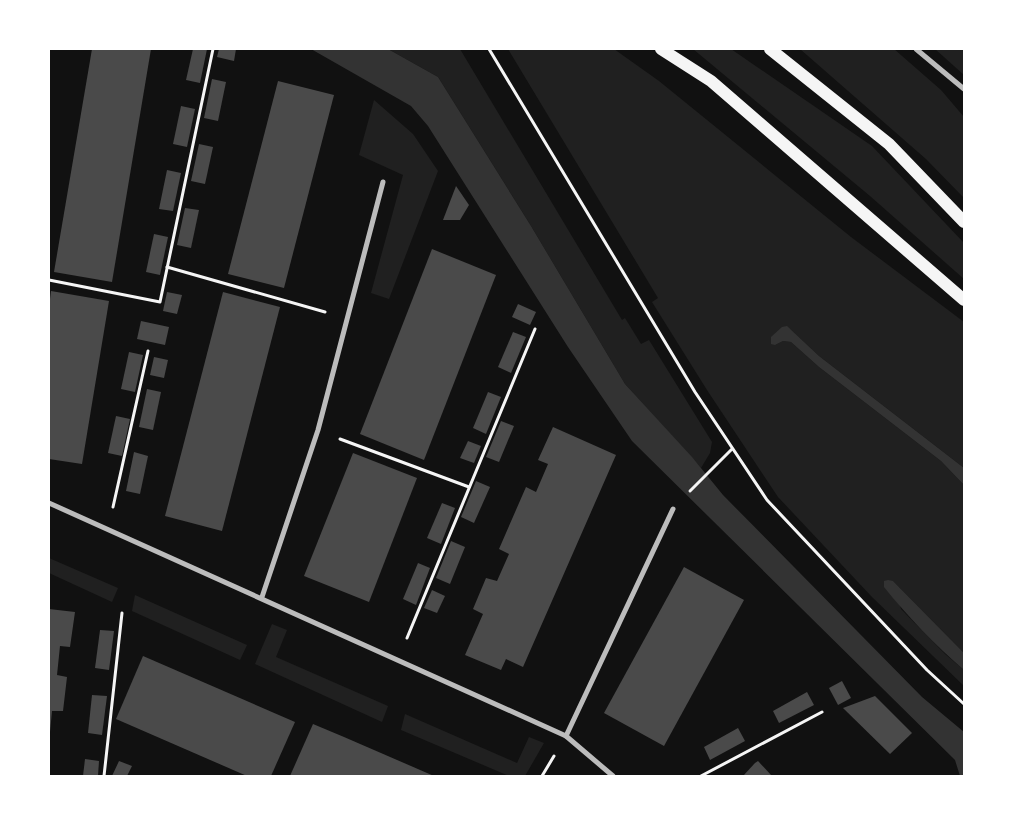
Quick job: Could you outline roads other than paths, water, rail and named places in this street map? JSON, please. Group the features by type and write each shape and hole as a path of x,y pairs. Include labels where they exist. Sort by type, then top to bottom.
{"main road":[{"path":"661,49 712,81 964,300"},
{"path":"770,49 889,144 964,222"}],"street":[{"path":"916,49 964,89"},
{"path":"262,597 318,430 383,182"},
{"path":"49,503 262,597 566,736 613,776"},
{"path":"566,736 673,509"}]}
